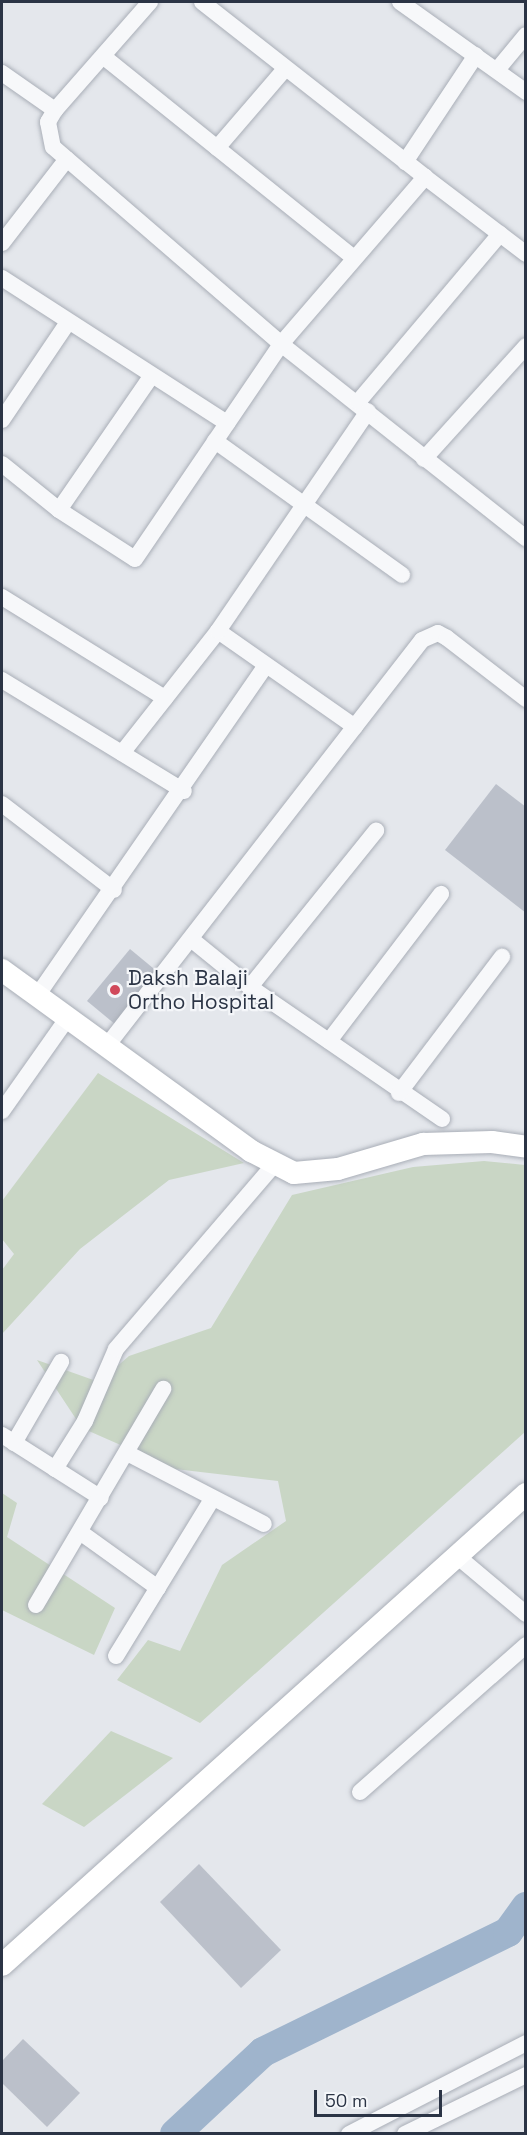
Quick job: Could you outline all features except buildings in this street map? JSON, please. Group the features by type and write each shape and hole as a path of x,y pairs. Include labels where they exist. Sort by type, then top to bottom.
{"street":[{"path":"150,2 55,110 48,135 67,159 281,344 525,538"},
{"path":"202,2 525,254"},
{"path":"400,2 525,92"},
{"path":"497,70 525,35"},
{"path":"405,162 476,55"},
{"path":"104,57 354,258"},
{"path":"217,148 285,69"},
{"path":"2,73 55,110"},
{"path":"2,243 67,159"},
{"path":"2,464 59,510 135,559 281,344 424,177"},
{"path":"122,753 218,631 303,507 363,407 500,234"},
{"path":"2,278 150,378 227,423"},
{"path":"2,420 69,322"},
{"path":"424,459 525,346"},
{"path":"59,510 150,378"},
{"path":"215,441 303,507 402,575"},
{"path":"2,597 165,698"},
{"path":"218,631 355,727"},
{"path":"106,1047 430,634 447,638 525,699"},
{"path":"38,996 184,791 266,665"},
{"path":"2,680 184,791"},
{"path":"2,804 114,890"},
{"path":"250,987 376,831"},
{"path":"329,1041 441,894"},
{"path":"190,939 250,987 399,1093 442,1119"},
{"path":"399,1093 502,957"},
{"path":"2,970 273,1166 316,1173 423,1144 452,1142 525,1148"},
{"path":"2,1111 67,1019"},
{"path":"55,1469 85,1421 117,1349 273,1166"},
{"path":"61,1362 8,1439 101,1498"},
{"path":"36,1605 163,1389"},
{"path":"127,1453 264,1524"},
{"path":"2,1965 525,1494"},
{"path":"116,1656 213,1498"},
{"path":"80,1532 158,1588"},
{"path":"457,1556 525,1614"},
{"path":"360,1792 525,1645"},
{"path":"349,2133 525,2043"},
{"path":"405,2133 525,2075"}],"green space":[{"path":"98,1073 244,1163 169,1180 80,1249 2,1334 2,1270 14,1254 2,1239 2,1201"},
{"path":"484,1161 525,1165 525,1432 200,1723 117,1680 148,1640 180,1651 222,1565 286,1521 278,1481 175,1469 82,1428 37,1360 99,1382 129,1356 211,1328 292,1195 413,1167"},
{"path":"2,1493 17,1503 7,1537 115,1608 94,1655 2,1610"},
{"path":"111,1731 173,1758 84,1827 42,1804"}],"waterway":[{"path":"175,2134 263,2052 508,1932 526,1907"}],"place":[{"name":"Daksh Balaji Ortho Hospital","path":"115,990"}]}
